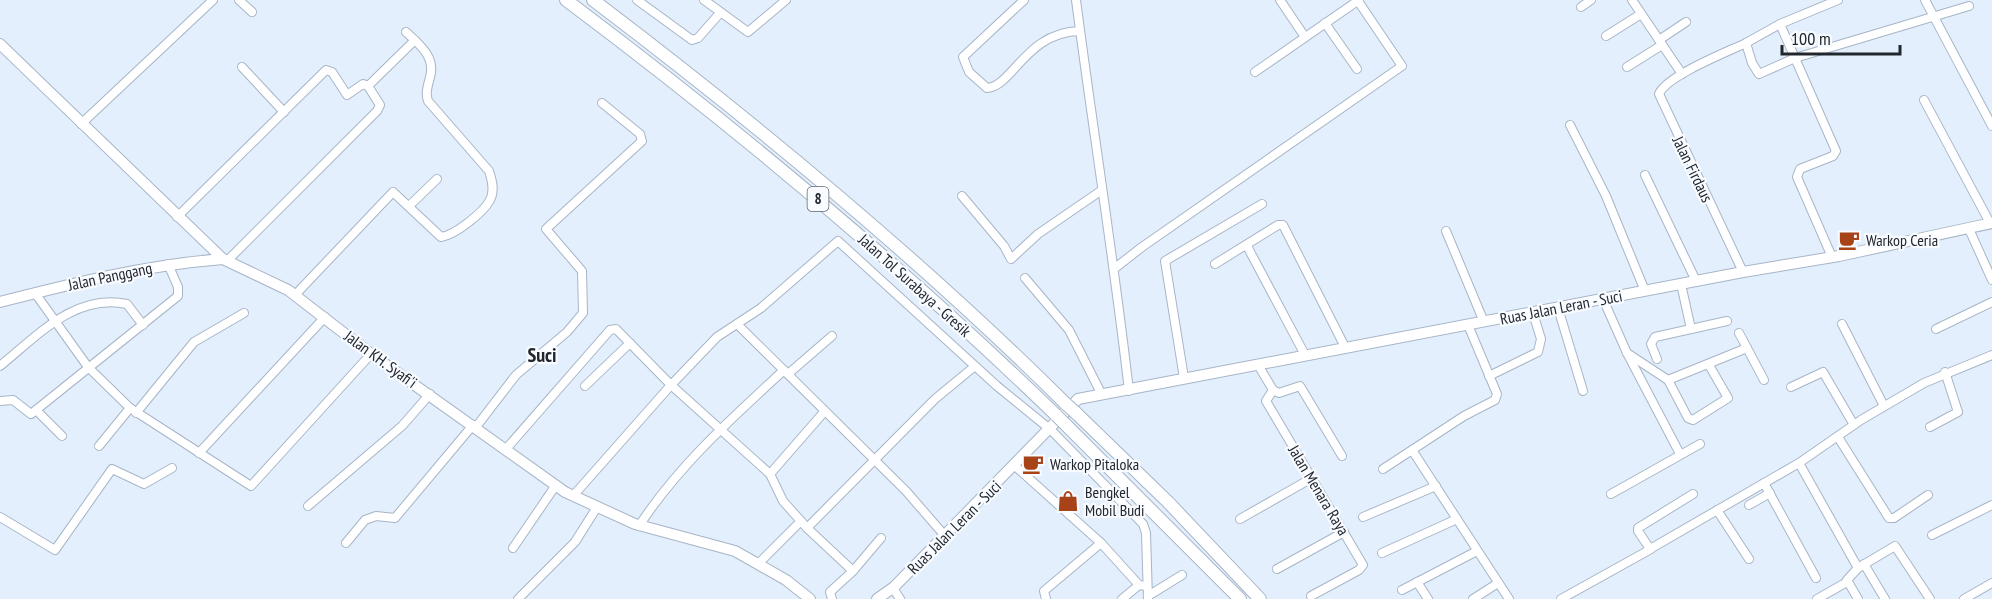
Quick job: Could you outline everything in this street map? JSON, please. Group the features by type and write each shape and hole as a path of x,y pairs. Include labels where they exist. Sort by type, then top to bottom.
{"highway":[{"name":"Jalan Tol Surabaya - Gresik","path":"566,0 765,154 947,312 1060,420 1240,599"},
{"name":"Jalan Tol Surabaya - Gresik","path":"593,0 827,188 995,336 1168,502 1260,599"}],"main road":[{"name":"Jalan KH. Syafi'i","path":"0,44 177,217 225,260 295,295 371,354 573,496 639,526 675,533 735,551 786,580 810,599"},
{"name":"Ruas Jalan Leran - Suci","path":"877,599 893,588 1051,430 1078,399 1832,257 1991,223"},
{"name":"Jalan Panggang","path":"0,302 168,264 225,260"}],"street":[{"path":"81,124 213,0"},
{"path":"239,0 252,12"},
{"path":"637,0 692,40 698,38 718,6"},
{"path":"704,0 718,6 748,32 786,0"},
{"path":"1024,0 963,57 969,72 988,88 1044,39 1062,31 1080,31"},
{"path":"1075,0 1115,268 1129,391"},
{"path":"1280,0 1305,37"},
{"path":"1115,268 1402,66 1358,0 1255,72"},
{"path":"1581,7 1591,0"},
{"path":"1632,0 1682,74"},
{"name":"Jalan Firdaus","path":"1743,272 1660,100 1661,89 1682,74 1780,24 1838,0"},
{"path":"1925,0 1992,126"},
{"path":"1746,43 1749,56 1759,74 1796,58 1969,6"},
{"path":"1606,36 1641,14"},
{"path":"1627,67 1686,22"},
{"path":"1325,23 1357,69"},
{"path":"1780,24 1836,151 1833,156 1800,169 1797,177 1832,257"},
{"path":"295,295 391,193 396,193 437,234 444,237 463,227 490,201 493,184 489,171 428,101 426,90 432,69 430,58 406,32"},
{"path":"368,86 415,40"},
{"path":"242,67 284,112"},
{"path":"177,217 328,70 347,95 363,84 368,86 380,105 377,111 225,260"},
{"path":"1924,100 1991,223"},
{"path":"346,543 365,520 376,516 395,518 516,375 567,332 583,313 582,271 546,229 642,141 640,134 602,103"},
{"path":"1570,125 1606,196 1645,291"},
{"path":"1646,175 1696,281"},
{"path":"410,205 437,179"},
{"path":"962,196 1004,246 1011,259 1038,234 1102,190"},
{"path":"1184,378 1165,261 1262,204"},
{"path":"1215,264 1278,225 1284,226 1345,347"},
{"path":"1969,229 1992,280"},
{"path":"1446,231 1484,322"},
{"path":"573,496 671,384 717,337 761,308 838,240 975,366 1051,430 1146,528 1143,585"},
{"path":"1247,246 1305,355"},
{"path":"0,401 13,400 30,414 88,366 143,325 178,296 178,287 168,264"},
{"path":"1024,278 1070,330 1101,393"},
{"path":"1681,284 1691,329"},
{"path":"35,293 88,366 133,410 253,485 371,354"},
{"path":"1603,299 1627,353 1680,454"},
{"path":"0,366 55,321 87,304 113,301 130,306 143,325"},
{"path":"1936,329 1992,302"},
{"path":"1558,308 1583,391"},
{"path":"1489,376 1538,352 1541,339 1533,313"},
{"path":"99,446 194,342 244,314"},
{"path":"199,453 325,317"},
{"path":"1656,359 1651,344 1655,337 1727,321"},
{"path":"737,324 906,491 945,536"},
{"path":"1842,324 1884,406"},
{"path":"1383,469 1464,416 1492,403 1497,394 1468,325"},
{"path":"506,449 610,330 616,329 671,384 770,474 783,501 853,571"},
{"path":"1739,333 1764,380"},
{"path":"639,526 659,496 721,429 786,372 832,336"},
{"path":"585,386 630,343"},
{"path":"1668,380 1747,348"},
{"path":"1627,353 1668,380 1688,418 1693,420 1728,398 1709,365"},
{"path":"1561,599 1652,549 1798,463 1884,406 1946,372 1992,355"},
{"name":"Jalan Menara Raya","path":"1258,364 1273,390 1266,401 1344,532 1362,567 1311,596"},
{"path":"759,564 875,460 935,399 975,366"},
{"path":"1637,373 1648,367"},
{"path":"1791,387 1823,372 1854,425"},
{"path":"1930,428 1958,412 1946,372"},
{"path":"1273,390 1279,393 1300,386 1342,456"},
{"path":"308,506 402,426 430,394"},
{"path":"36,410 62,436"},
{"path":"770,474 824,412"},
{"path":"1838,437 1889,518 1893,518 1928,495"},
{"path":"1611,495 1700,444"},
{"path":"1412,450 1509,599"},
{"path":"1798,463 1861,566 1885,599"},
{"path":"1015,466 1101,543 1143,585 1148,597 1182,575"},
{"path":"0,517 55,550 112,469 144,484 172,468"},
{"path":"1240,519 1312,478"},
{"path":"1764,483 1816,578"},
{"path":"513,548 556,485"},
{"path":"1363,517 1436,486"},
{"path":"1749,505 1770,493"},
{"path":"1652,549 1638,528 1693,494"},
{"path":"1932,535 1992,505"},
{"path":"518,599 575,542 597,507"},
{"path":"1717,510 1749,559"},
{"path":"1382,553 1457,519"},
{"path":"1277,569 1344,532"},
{"path":"832,599 830,592 853,571 881,538"},
{"path":"1046,599 1044,591 1101,543"},
{"path":"1817,599 1847,582 1847,578 1861,566 1895,546 1930,599"},
{"path":"1402,590 1477,550"},
{"path":"1417,582 1428,599"},
{"path":"1473,599 1498,582"},
{"path":"1847,582 1858,599"},
{"path":"1968,598 1992,583"},
{"path":"1122,599 1143,585"},
{"path":"893,588 900,599"}],"place":[{"name":"Warkop Ceria","path":"1849,240"},
{"name":"Warkop Pitaloka","path":"1033,464"},
{"name":"Bengkel Mobil Budi","path":"1068,501"}],"district":[{"name":"Suci","path":"542,355"}]}
